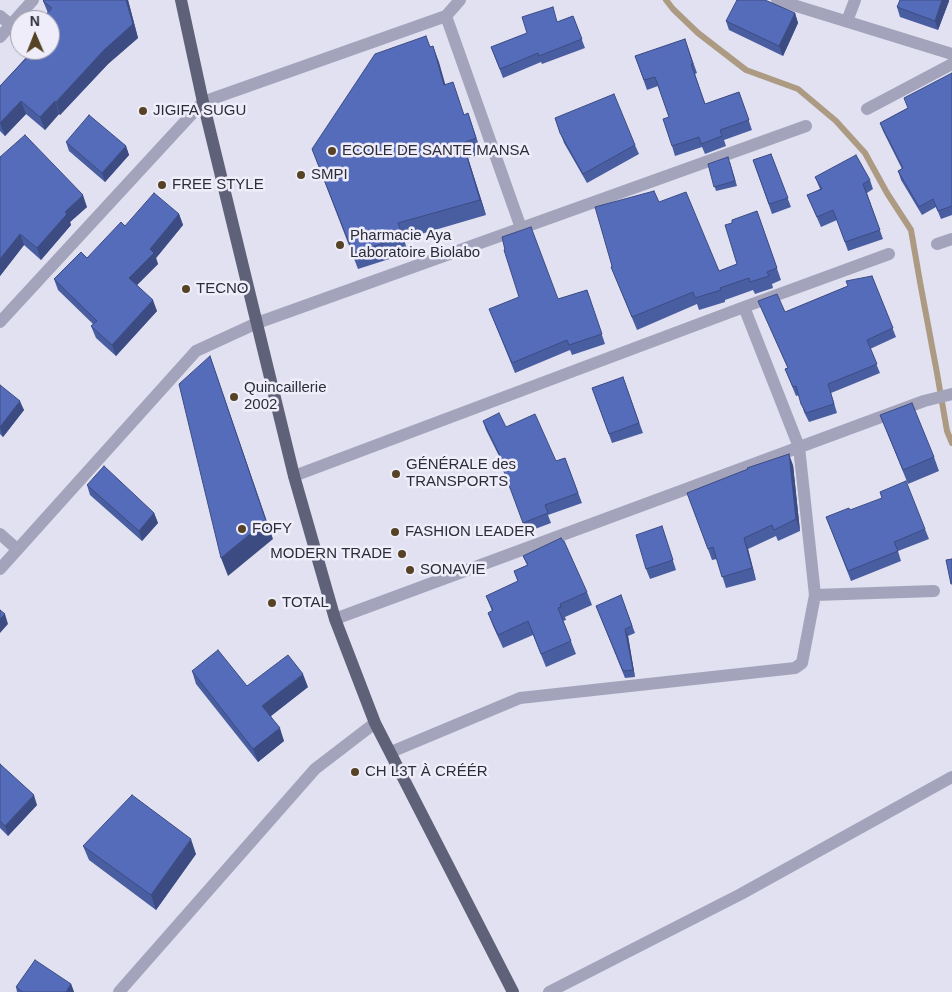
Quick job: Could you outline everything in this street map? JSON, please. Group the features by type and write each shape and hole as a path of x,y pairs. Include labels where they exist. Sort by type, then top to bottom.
{"main road":[{"path":"181,0 203,102 294,476 335,619 376,723 513,992"}],"street":[{"path":"25,10 34,0"},
{"path":"0,322 203,102 446,16 460,0"},
{"path":"777,0 952,54"},
{"path":"847,21 855,0"},
{"path":"0,16 10,24"},
{"path":"446,16 521,228"},
{"path":"0,37 10,26"},
{"path":"867,109 952,64"},
{"path":"0,568 196,351 257,323 806,126"},
{"path":"937,244 952,238"},
{"path":"294,476 890,254"},
{"path":"391,752 520,698 795,668 802,663 815,595 799,447 744,308"},
{"path":"335,619 924,400 951,394"},
{"path":"0,534 17,549"},
{"path":"815,595 934,591"},
{"path":"119,992 315,769 376,723"},
{"path":"549,992 741,894 952,777"}],"building":[{"path":"126,0 133,24 104,50 40,117 21,101 0,123 0,86 25,60 60,60 60,10 50,10 52,8 43,1"},
{"path":"737,0 765,0 795,13 779,46 726,21"},
{"path":"900,0 942,0 935,21 897,7"},
{"path":"553,7 557,22 573,16 582,39 539,56 538,53 500,69 491,47 527,33 522,17"},
{"path":"426,36 430,47 433,46 444,85 453,82 464,115 468,113 476,138 463,143 480,200 398,223 403,237 353,253 312,149 375,54"},
{"path":"685,39 693,64 691,64 705,104 739,92 749,120 720,130 722,136 701,144 699,137 672,146 663,119 669,117 655,77 644,80 635,56"},
{"path":"952,73 952,206 938,211 933,199 919,207 898,171 903,168 880,123 908,108 904,98"},
{"path":"614,94 635,145 583,174 560,133 555,118"},
{"path":"89,115 126,146 102,173 66,142"},
{"path":"25,135 83,195 65,212 67,214 37,248 20,234 0,259 0,157"},
{"path":"771,154 788,198 769,204 753,160"},
{"path":"856,155 870,180 863,184 880,230 845,242 833,210 817,217 807,195 822,189 815,177"},
{"path":"728,157 735,181 714,187 708,164"},
{"path":"654,191 659,202 686,192 719,271 737,264 725,225 732,223 732,220 757,211 777,268 767,272 769,276 750,282 749,278 720,288 721,290 695,298 693,292 632,317 611,267 595,207"},
{"path":"154,193 179,214 150,249 154,253 129,278 153,300 112,345 91,326 97,321 54,279 81,252 87,258 121,222 125,226"},
{"path":"531,227 558,299 587,290 602,334 569,345 567,340 512,363 489,309 519,297 504,250 502,237"},
{"path":"872,276 893,328 867,340 877,364 828,384 834,404 806,413 801,404 796,386 793,387 785,369 788,368 758,301 777,294 785,312 848,286 846,281"},
{"path":"210,356 266,521 221,558 179,384"},
{"path":"623,377 639,423 609,434 592,388"},
{"path":"0,385 20,401 0,427"},
{"path":"912,403 934,457 903,470 880,415"},
{"path":"499,413 506,427 535,414 556,461 565,458 578,493 545,505 548,513 523,523 503,469 506,468 483,421"},
{"path":"789,454 796,519 774,530 772,525 744,538 752,568 722,577 713,547 708,549 687,493 747,468"},
{"path":"104,466 154,513 139,531 87,485"},
{"path":"906,481 925,529 894,542 898,551 848,571 826,517 882,498 880,492"},
{"path":"662,526 673,560 646,569 636,535"},
{"path":"561,538 587,592 560,604 561,607 558,608 571,641 541,654 528,621 498,635 488,613 493,610 486,596 518,581 514,571 528,565 523,556"},
{"path":"952,559 952,584 951,584 946,560"},
{"path":"621,595 632,626 625,629 633,670 623,671 596,606"},
{"path":"0,610 5,614 0,619"},
{"path":"218,650 247,686 288,655 303,674 262,706 280,728 253,749 192,671"},
{"path":"0,764 34,795 5,826 0,821"},
{"path":"132,795 191,839 151,895 83,846"},
{"path":"35,960 71,984 66,992 23,992 16,987"}],"waterway":[{"path":"666,0 698,33 746,70 798,89 836,121 865,153 887,193 911,230 947,431 952,443"}],"place":[{"name":"JIGIFA SUGU","path":"143,111"},
{"name":"ECOLE DE SANTE MANSA","path":"332,151"},
{"name":"SMPI","path":"301,175"},
{"name":"FREE STYLE","path":"162,185"},
{"name":"Pharmacie Aya Laboratoire Biolabo","path":"340,245"},
{"name":"TECNO","path":"186,289"},
{"name":"Quincaillerie 2002","path":"234,397"},
{"name":"GÉNÉRALE des TRANSPORTS","path":"396,474"},
{"name":"FOFY","path":"242,529"},
{"name":"FASHION LEADER","path":"395,532"},
{"name":"MODERN TRADE","path":"402,554"},
{"name":"SONAVIE","path":"410,570"},
{"name":"TOTAL","path":"272,603"},
{"name":"CH L3T À CRÉÉR","path":"355,772"}]}
